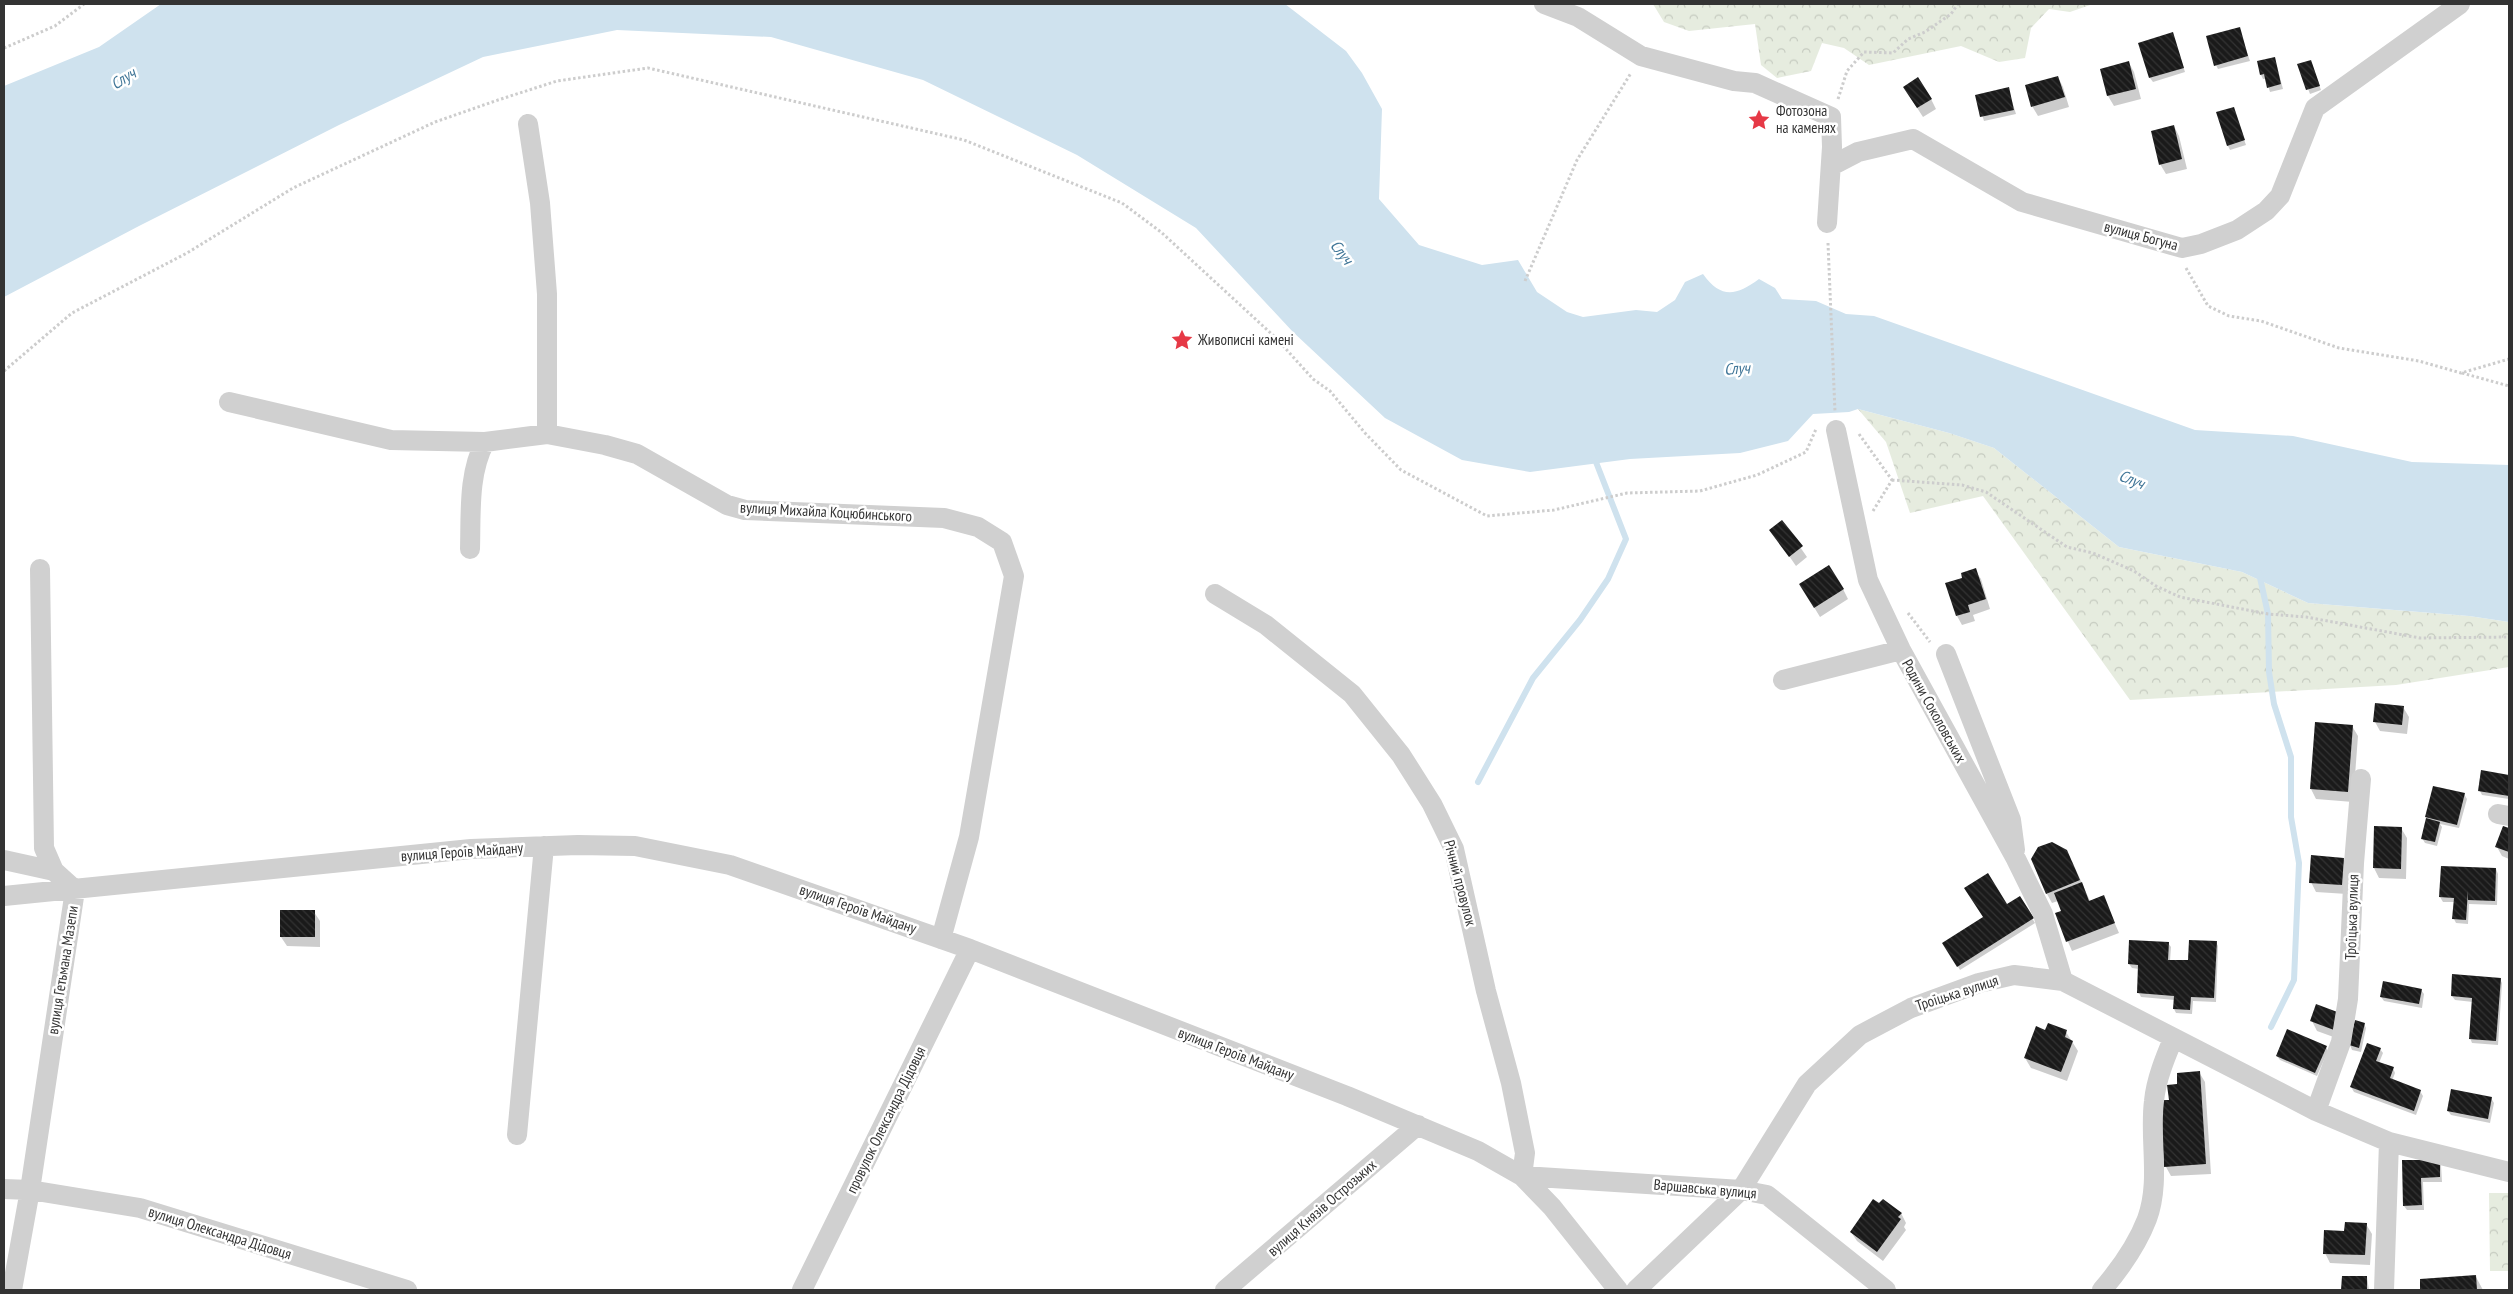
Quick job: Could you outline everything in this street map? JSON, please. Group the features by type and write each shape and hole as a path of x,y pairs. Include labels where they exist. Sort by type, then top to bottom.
{"street":[{"path":"1544,4 1578,17 1642,56 1734,81 1755,83 1831,117 1831,166 1827,223"},
{"name":"вулиця Богуна","path":"1831,166 1858,152 1913,139 2022,202 2182,248 2202,244 2237,230 2266,211 2280,196 2315,108 2352,79 2460,4"},
{"path":"528,124 540,204 547,294 547,434"},
{"name":"вулиця Михайла Коцюбинського","path":"229,402 391,440 485,442 547,434 605,445 637,454 727,505 745,510 944,518 978,527 1002,542 1014,576 969,837 941,938"},
{"name":"Родини Соколовських","path":"1835,428 1868,580 1900,650 2016,859 2043,914 2063,981"},
{"path":"470,548 472,495 478,454 485,442"},
{"name":"вулиця Гетьмана Мазепи","path":"12,1290 30,1190 75,890 54,871 44,848 40,568"},
{"name":"Річний провулок","path":"1214,594 1266,625 1352,694 1401,755 1432,804 1454,849 1486,991 1511,1083 1525,1153 1522,1176"},
{"path":"1783,680 1900,650"},
{"path":"1946,654 2012,820 2016,859"},
{"name":"Троїцька вулиця","path":"2316,1111 2341,1042 2348,999 2354,863 2361,778"},
{"path":"517,1135 544,846"},
{"name":"вулиця Героїв Майдану","path":"4,896 472,849 544,846 635,846 730,865 970,949 1418,1125 1478,1151 1522,1176 1552,1207 1618,1290"},
{"path":"4,860 54,871"},
{"name":"провулок Олександра Дідовця","path":"802,1290 970,949"},
{"name":"Троїцька вулиця","path":"1636,1290 1741,1190 1807,1084 1860,1034 1911,1008 1979,983 2014,975 2063,981 2316,1111 2389,1142 2509,1172"},
{"path":"2102,1290 2131,1251 2147,1218 2154,1185 2154,1100 2165,1059 2174,1039"},
{"name":"вулиця Князів Острозьких","path":"1225,1290 1418,1125"},
{"path":"2384,1290 2389,1142"},
{"name":"Варшавська вулиця","path":"1522,1176 1741,1190 1767,1195 1886,1290"},
{"name":"вулиця Олександра Дідовця","path":"4,1189 30,1190 140,1208 381,1286 407,1290"}],"path":[{"path":"4,48 55,26 84,4"},
{"path":"1831,117 1847,71 1864,52 1893,53 1908,39 1925,32 1951,14 1958,4"},
{"path":"1525,281 1577,160 1642,56"},
{"path":"4,370 72,313 187,253 293,188 435,122 498,100 557,81 648,68 964,140 1122,203 1160,232 1276,338 1313,379 1330,391 1401,470 1487,516 1554,510 1627,493 1700,491 1757,475 1806,452 1835,428"},
{"path":"1827,223 1835,428 1892,480 1962,485 1986,492 2067,547 2093,553 2134,571 2156,586 2180,597 2268,614 2306,617 2420,638 2509,637"},
{"path":"2182,248 2188,273 2208,306 2229,316 2261,322 2339,348 2419,361 2509,386"},
{"path":"2461,373 2509,359"},
{"path":"1877,506 1892,480"},
{"path":"1904,607 1916,624"}],"green space":[{"path":"1653,4 2093,4 2070,12 2049,9 2031,28 2025,58 1999,62 1961,46 1869,65 1844,48 1822,43 1811,71 1777,78 1761,65 1755,24 1689,31 1664,22"},
{"path":"1858,409 1949,433 1994,448 2119,547 2242,572 2308,603 2469,616 2509,622 2509,667 2396,685 2130,700 1983,496 1910,513 1886,442"},
{"path":"2489,1193 2509,1193 2509,1271 2490,1271"}],"water":[{"name":"Случ","path":"161,4 1285,4 1346,51 1362,73 1382,109 1379,199 1419,245 1482,265 1518,260 1537,292 1567,312 1583,317 1636,310 1657,312 1675,300 1685,282 1703,274 1716,288 1729,292 1743,289 1759,279 1775,288 1782,299 1816,301 1846,314 1874,316 2195,430 2293,436 2412,462 2509,465 2509,622 2469,616 2308,603 2242,572 2119,547 1994,448 1949,433 1858,409 1849,412 1813,414 1788,441 1740,453 1630,459 1530,472 1462,460 1385,418 1293,332 1196,228 1077,155 923,80 771,37 617,30 483,57 339,125 139,226 4,297 4,86 99,47"}],"building":[{"path":"2240,27 2248,56 2214,66 2206,36"},
{"path":"2173,32 2184,68 2149,78 2138,43"},
{"path":"2275,57 2281,84 2267,88 2264,74 2260,75 2257,61"},
{"path":"2311,60 2320,86 2306,90 2297,64"},
{"path":"2129,61 2136,89 2107,96 2100,69"},
{"path":"2058,76 2065,97 2031,107 2025,85"},
{"path":"1918,77 1932,99 1917,108 1903,87"},
{"path":"2009,87 2014,110 1980,117 1975,95"},
{"path":"2234,107 2245,140 2227,146 2216,112"},
{"path":"2174,125 2182,159 2159,165 2151,131"},
{"path":"1782,520 1803,546 1789,557 1769,530"},
{"path":"1829,565 1844,589 1814,608 1799,584"},
{"path":"1976,568 1986,599 1968,605 1970,612 1956,616 1945,583 1962,578 1961,573"},
{"path":"2375,703 2404,706 2402,725 2373,722"},
{"path":"2315,722 2353,725 2348,792 2310,789"},
{"path":"2481,770 2509,775 2509,796 2478,791"},
{"path":"2433,786 2465,793 2457,825 2425,817"},
{"path":"2426,818 2440,822 2435,842 2421,839"},
{"path":"2374,826 2402,827 2401,869 2373,868"},
{"path":"2503,826 2509,828 2509,852 2495,847"},
{"path":"2052,842 2067,850 2080,880 2046,894 2031,859 2038,847"},
{"path":"2311,855 2344,858 2342,885 2309,883"},
{"path":"2441,866 2496,868 2495,901 2468,900 2468,891 2466,920 2452,919 2454,898 2439,897"},
{"path":"1988,873 2007,904 2020,896 2034,918 1957,967 1942,943 1983,917 1964,888"},
{"path":"2082,882 2089,901 2104,895 2115,923 2066,942 2055,913 2061,911 2054,893"},
{"path":"280,910 315,910 315,937 280,937"},
{"path":"2129,940 2169,942 2168,960 2188,960 2189,940 2217,941 2214,998 2191,997 2190,1010 2173,1009 2174,996 2137,993 2138,965 2128,964"},
{"path":"2452,974 2501,978 2496,1041 2469,1039 2472,998 2451,996"},
{"path":"2383,981 2422,989 2419,1004 2380,997"},
{"path":"2316,1004 2340,1013 2334,1030 2310,1021"},
{"path":"2355,1020 2365,1023 2359,1048 2349,1045"},
{"path":"2048,1023 2067,1030 2065,1037 2073,1041 2061,1072 2024,1058 2036,1026 2045,1030"},
{"path":"2287,1029 2327,1046 2315,1073 2276,1056"},
{"path":"2367,1043 2381,1048 2376,1061 2394,1067 2390,1078 2421,1090 2414,1111 2350,1087"},
{"path":"2200,1071 2206,1164 2164,1167 2160,1100 2169,1100 2167,1085 2177,1084 2177,1073"},
{"path":"2451,1089 2492,1097 2488,1119 2447,1111"},
{"path":"2402,1160 2440,1160 2440,1177 2421,1178 2422,1205 2403,1206"},
{"path":"1873,1199 1879,1203 1883,1199 1902,1213 1898,1217 1901,1219 1877,1252 1850,1232"},
{"path":"2345,1222 2367,1223 2365,1255 2323,1254 2324,1230 2344,1231"},
{"path":"2476,1275 2477,1290 2420,1290 2420,1279"},
{"path":"2342,1276 2367,1276 2367,1290 2341,1290"}],"waterway":[{"path":"1478,782 1533,678 1580,620 1608,579 1626,539 1594,457"},
{"path":"2259,573 2268,614 2269,672 2274,704 2291,757 2291,817 2299,863 2294,980 2271,1027"}],"place":[{"name":"Фотозона на каменях","path":"1759,120"},
{"name":"Живописні камені","path":"1182,340"}]}
